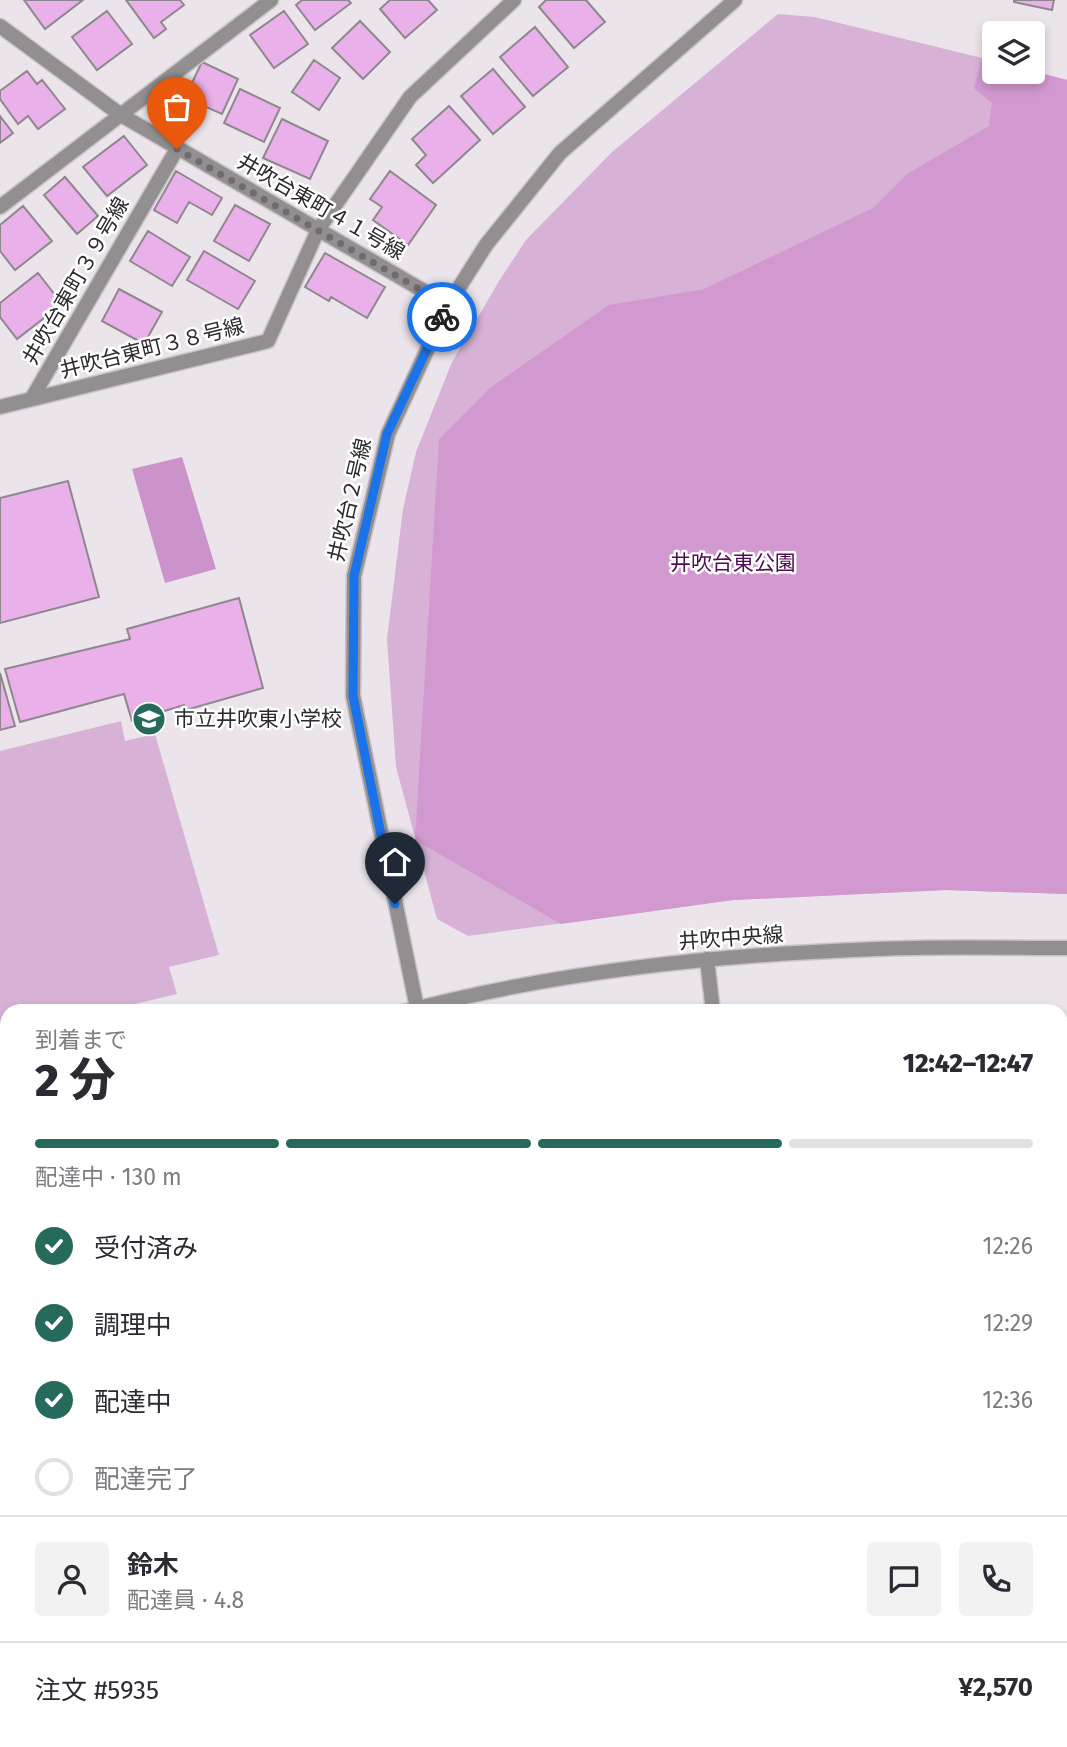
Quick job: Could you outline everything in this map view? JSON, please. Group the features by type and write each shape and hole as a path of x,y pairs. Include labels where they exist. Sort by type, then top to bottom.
{"street":[{"path":"0,207 271,0"},
{"name":"井吹台東町３８号線","path":"0,407 268,341 318,230 410,97 514,0"},
{"name":"井吹台２号線","path":"409,1004 353,696 354,576 387,434 447,305 486,245 560,153 736,0"},
{"name":"井吹台東町４１号線","path":"0,26 121,115 447,305"},
{"name":"井吹台東町３９号線","path":"32,398 177,149"},
{"name":"井吹中央線","path":"438,1004 584,973 707,959 877,948 1067,948"},
{"path":"707,959 712,1004"}],"green space":[{"name":"井吹台東公園","path":"778,14 815,17 982,58 982,84 1045,84 1045,74 1067,80 1067,894 946,890 733,900 468,936 437,919 396,767 387,639 403,509 416,452 452,362 499,281 526,240 612,152"},
{"name":"井吹台東公園","path":"982,58 982,84 1045,84 1045,74 1067,80 1067,894 946,890 733,900 561,924 415,840 439,439 491,387 609,305 704,289 873,208 907,174 989,126 992,103 974,88"},
{"path":"121,721 125,741 155,734 219,955 169,967 177,994 135,1004 0,1004 0,751"}],"shaded area":[{"path":"182,457 216,569 165,583 132,469"}],"building":[{"path":"24,0 83,0 45,29"},
{"path":"126,0 180,0 184,5 161,22 166,29 154,38"},
{"path":"302,0 348,0 351,3 315,30 296,5"},
{"path":"390,0 428,0 437,10 405,38 380,9"},
{"path":"546,0 586,0 605,22 574,48 539,7"},
{"path":"1014,0 1054,0 1052,10"},
{"path":"107,11 132,44 97,70 72,37"},
{"path":"284,11 308,44 274,68 250,35"},
{"path":"360,21 390,52 363,79 332,48"},
{"path":"535,27 568,67 533,96 500,57"},
{"path":"314,60 340,78 319,110 292,92"},
{"path":"202,62 238,79 222,114 204,106 198,118 170,104 178,87 188,91"},
{"path":"493,69 525,107 493,134 461,96"},
{"path":"27,71 37,84 42,80 65,109 38,129 28,116 18,124 0,99 0,91"},
{"path":"240,89 280,108 264,142 224,123"},
{"path":"449,106 480,140 433,183 416,165 426,155 412,139"},
{"path":"0,116 13,133 0,143"},
{"path":"282,119 328,141 310,179 263,158"},
{"path":"124,136 147,165 107,196 83,167"},
{"path":"176,171 222,198 212,215 189,202 177,223 154,210"},
{"path":"390,171 436,205 408,245 373,220 382,207 370,199"},
{"path":"65,177 98,216 77,234 44,195"},
{"path":"235,205 270,224 249,261 214,241"},
{"path":"23,206 52,241 15,270 0,251 0,225"},
{"path":"148,231 190,257 172,286 130,261"},
{"path":"204,251 255,281 238,309 187,280"},
{"path":"325,253 385,287 367,318 331,297 329,301 305,287"},
{"path":"38,273 62,304 17,339 0,317 0,303"},
{"path":"119,289 162,312 144,344 102,321"},
{"path":"68,481 99,597 0,623 0,498"},
{"path":"239,598 263,688 186,710 184,705 132,721 124,694 20,722 5,669 130,639 127,629"},
{"path":"0,673 15,726 0,730"}],"way so far":[{"path":"177,149 447,305 442,317"}],"place":[{"name":"市立井吹東小学校","path":"149,719"}],"route":[{"path":"395,904 353,696 354,576 387,434 442,317"}]}
